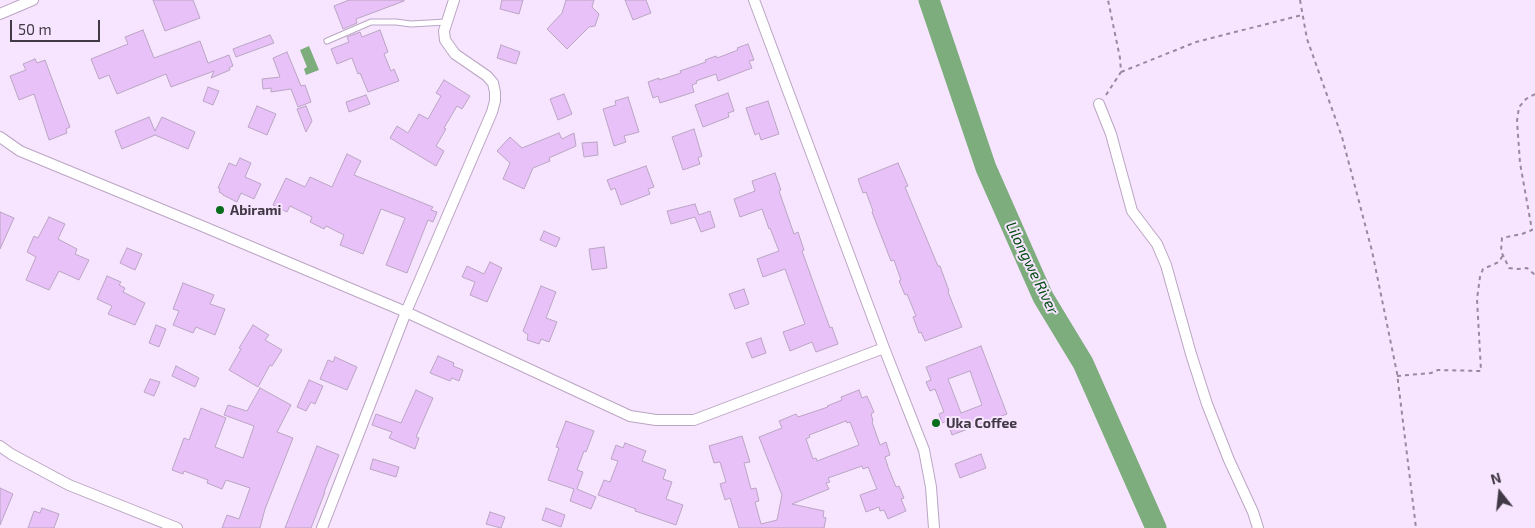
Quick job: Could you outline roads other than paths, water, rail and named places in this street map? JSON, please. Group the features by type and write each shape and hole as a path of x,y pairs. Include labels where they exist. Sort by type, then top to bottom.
{"street":[{"path":"0,14 33,0"},
{"path":"322,528 406,312 492,112 495,101 495,92 487,76 455,54 445,40 446,22 454,0"},
{"path":"754,0 924,450 931,487 934,528"},
{"path":"1100,104 1111,134 1132,211 1157,244 1166,265 1191,354 1210,411 1258,528"},
{"path":"0,137 20,151 406,312 630,416 656,420 694,420 884,348"},
{"path":"0,446 11,454 69,485 177,528"}],"lane":[{"path":"327,41 371,22 411,24 446,22"}],"waterway":[{"name":"Lilongwe River","path":"929,0 986,168 1043,297 1083,363 1156,528"}],"place":[{"name":"Abirami","path":"220,210"},
{"name":"Uka Coffee","path":"936,423"}]}
